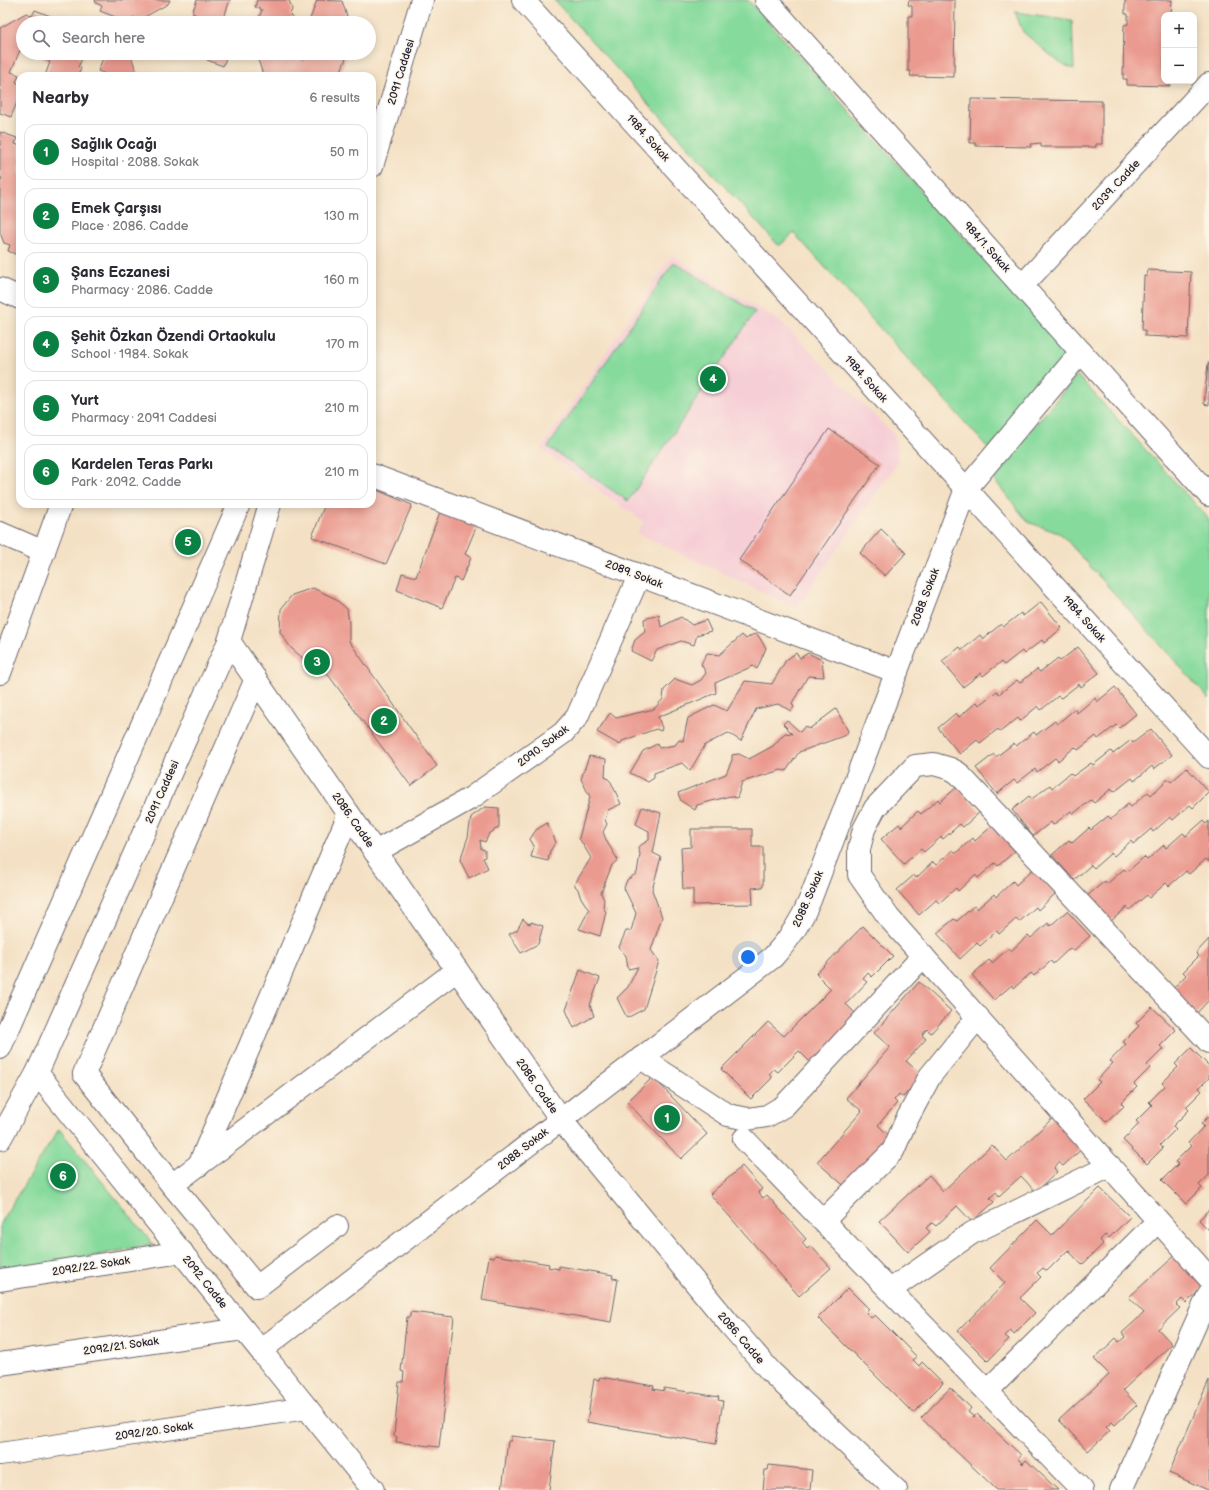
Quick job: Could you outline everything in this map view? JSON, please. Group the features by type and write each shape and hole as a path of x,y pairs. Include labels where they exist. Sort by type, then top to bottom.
{"street":[{"name":"2091 Caddesi","path":"376,153 422,0"},
{"name":"1984. Sokak","path":"523,0 1209,757"},
{"name":"984/1. Sokak","path":"766,0 1209,495"},
{"name":"2039. Cadde","path":"1022,286 1209,84"},
{"path":"0,289 16,296"},
{"name":"2088. Sokak","path":"260,1350 773,957 796,929 810,900 966,489 1081,352"},
{"name":"2089. Sokak","path":"376,477 897,672"},
{"path":"0,673 60,508"},
{"path":"0,1048 237,508"},
{"name":"2091 Caddesi","path":"1,1134 37,1073 229,641 264,508"},
{"path":"0,533 44,552"},
{"name":"2090. Sokak","path":"375,852 471,798 571,726 577,717 639,576"},
{"name":"2086. Cadde","path":"229,641 561,1120 731,1326 771,1372 896,1490"},
{"path":"256,679 84,1074 172,1185 257,1287 337,1226"},
{"path":"1209,1042 958,773 951,769 934,764 915,766 875,808 864,829 859,849 859,875 889,918 1209,1278"},
{"path":"199,1165 349,814"},
{"path":"641,1058 728,1115 748,1119 767,1116 784,1106 923,956"},
{"path":"172,1185 457,970"},
{"path":"823,1221 893,1151 905,1123 930,1076 978,1017"},
{"name":"2092. Cadde","path":"37,1073 373,1490"},
{"path":"744,1138 1082,1490"},
{"path":"890,1290 972,1233 1110,1166"},
{"path":"987,1391 1158,1221"},
{"name":"2092/22. Sokak","path":"0,1280 182,1252"},
{"path":"1121,1490 1209,1294"},
{"name":"2092/21. Sokak","path":"0,1364 243,1329"},
{"name":"2092/20. Sokak","path":"0,1454 308,1408"}],"shaded area":[{"path":"672,255 782,323 895,436 898,462 797,608 637,533 644,522 541,449"}],"green space":[{"path":"554,0 748,0 1069,353 989,449 794,233 779,246"},
{"path":"1015,12 1072,20 1074,69 1060,63 1023,32"},
{"path":"674,262 755,312 628,501 548,447"},
{"path":"1077,375 1209,519 1209,699 1061,534 1028,522 992,477"},
{"path":"59,1129 153,1244 0,1275 0,1223"}],"building":[{"path":"95,0 170,0 168,4 146,16 113,16 100,11 102,6 96,3"},
{"path":"197,0 230,0 224,16 195,16 195,14 192,13"},
{"path":"257,0 289,0 292,9 290,15 292,16 260,16 262,10 255,7"},
{"path":"317,0 342,1 347,16 311,16"},
{"path":"909,0 955,0 954,77 910,76 911,71 908,71 908,16 912,16 912,6 908,5"},
{"path":"1125,0 1172,0 1171,12 1161,12 1161,84 1170,84 1170,86 1127,85 1127,79 1123,79 1124,25 1128,24 1128,14 1125,14"},
{"path":"35,10 50,16 32,16"},
{"path":"26,13 32,16 21,16"},
{"path":"16,19 16,60 11,72 16,74 16,105 11,117 0,113 0,28"},
{"path":"45,60 81,60 78,67 81,68 80,72 46,72 50,62"},
{"path":"102,60 132,60 137,72 101,72 98,71"},
{"path":"207,60 225,60 223,66"},
{"path":"258,60 345,60 341,71 338,70 337,72 262,72"},
{"path":"971,99 1102,101 1102,144 1096,144 1096,147 1041,147 1041,143 1031,144 1031,147 976,146 976,143 970,143"},
{"path":"0,132 16,138 16,254 8,251 10,245 4,243 0,233 0,184 2,178 0,177"},
{"path":"1148,270 1191,272 1188,338 1145,336 1145,330 1142,330 1144,276 1147,276"},
{"path":"1209,363 1209,405 1204,404"},
{"path":"829,429 880,464 790,595 739,560"},
{"path":"376,490 412,505 386,564 312,537 323,508 376,508"},
{"path":"441,509 477,525 465,554 471,558 461,581 455,578 442,608 397,590 402,573 416,577"},
{"path":"881,529 906,553 885,576 860,553"},
{"path":"313,588 334,598 347,609 349,641 437,766 411,786 329,676 305,660 291,648 280,632 281,609 292,595"},
{"path":"1041,602 1062,628 1044,643 1042,640 1024,654 1022,651 1004,665 1001,662 983,676 981,673 963,687 942,661 960,647 962,650 980,635 983,639 1001,624 1003,627 1021,613 1023,616"},
{"path":"659,615 661,627 681,617 692,625 706,620 711,631 697,635 694,645 681,641 657,650 651,661 631,651 635,640 645,632 644,619"},
{"path":"757,634 766,648 757,669 753,666 715,683 716,693 658,717 662,728 661,731 656,729 622,741 620,745 597,732 610,713 616,718 654,709 663,699 664,690 675,679 692,685 701,680 706,673 701,664 707,653 719,655 742,635 746,639"},
{"path":"1078,647 1099,673 1081,687 1079,684 1061,698 1058,696 1041,710 1038,706 1020,721 1018,718 1000,732 998,729 980,743 977,740 960,754 938,728 956,713 959,717 977,702 979,705 997,691 999,694 1017,680 1020,683 1037,669 1040,672 1058,658 1060,661"},
{"path":"796,653 800,658 808,653 822,660 824,677 808,676 792,703 794,707 791,711 778,704 756,709 741,741 728,733 705,745 690,771 682,763 654,773 654,778 648,782 630,773 643,751 657,744 659,748 675,745 679,740 683,741 688,718 714,705 727,711 745,681 772,684 786,660"},
{"path":"1115,687 1136,714 1119,728 1116,725 1098,739 1096,736 1078,750 1075,747 1058,761 1055,758 1037,772 1035,769 1017,783 1014,780 997,794 976,768 994,754 996,757 1014,743 1016,746 1034,732 1036,735 1055,721 1057,724 1075,709 1077,713 1095,698 1097,702"},
{"path":"836,709 848,731 846,735 799,752 786,771 781,770 742,782 737,798 730,796 697,805 695,810 681,801 678,793 726,774 732,760 732,755 739,754 749,759 773,746 785,733 793,734 783,724 787,720 800,732 805,726 809,729"},
{"path":"1151,729 1172,755 1154,769 1152,766 1134,781 1132,778 1114,792 1111,789 1094,803 1091,800 1073,814 1071,811 1053,825 1051,822 1033,836 1012,810 1029,796 1032,799 1050,785 1052,788 1070,773 1073,776 1091,763 1093,765 1111,751 1113,754 1131,740 1133,743"},
{"path":"589,756 606,759 605,776 611,782 621,804 608,810 605,820 607,824 603,832 618,860 612,865 601,893 604,900 603,907 606,912 600,936 579,929 589,910 580,896 578,889 574,885 591,858 579,838 590,797 581,779"},
{"path":"1187,768 1209,792 1193,808 1190,805 1173,820 1170,817 1153,832 1151,829 1133,844 1131,841 1114,856 1111,853 1094,868 1091,865 1074,880 1052,855 1069,840 1072,843 1089,828 1091,830 1108,816 1111,819 1128,804 1131,807 1148,792 1151,795 1168,779 1171,782"},
{"path":"957,787 980,812 963,827 960,824 943,839 941,837 924,852 921,849 904,864 881,839 899,824 901,827 918,811 921,814 938,799 940,802"},
{"path":"485,807 499,808 499,827 489,834 485,842 480,840 481,849 485,850 485,857 483,858 488,868 469,878 460,860 468,837 471,817"},
{"path":"642,807 661,813 653,853 661,857 652,890 662,917 651,950 659,961 644,1009 627,1018 617,998 628,987 638,967 628,969 626,956 619,947 626,931 631,931 636,913 624,888 627,880 637,873 640,854 638,847 649,840 649,831 636,824"},
{"path":"1203,821 1206,824 1209,821 1209,862 1206,859 1189,874 1186,871 1169,886 1166,883 1149,898 1147,895 1129,910 1127,907 1110,922 1087,896 1105,881 1107,884 1124,869 1127,872 1144,857 1147,860 1164,845 1166,848 1183,833 1186,836"},
{"path":"547,823 556,842 550,851 548,861 531,857 534,846 530,839 536,830"},
{"path":"992,826 1015,851 998,866 995,863 978,878 975,875 958,891 956,888 939,903 936,900 919,915 897,890 914,875 916,878 933,862 936,865 953,850 956,853 973,838 975,841"},
{"path":"691,829 752,829 752,847 763,847 763,887 752,888 753,904 693,905 693,889 683,889 681,848 691,847"},
{"path":"1033,869 1055,894 1038,910 1036,907 1019,922 1016,919 999,934 997,931 980,946 977,943 960,959 937,933 954,919 957,921 974,906 977,909 994,894 996,897 1013,881 1016,885"},
{"path":"1067,911 1090,936 1073,951 1070,948 1053,964 1051,961 1034,976 1031,973 1014,988 1012,985 994,1000 972,975 989,960 992,963 1009,948 1011,951 1028,935 1031,938 1048,923 1050,926"},
{"path":"523,919 527,923 531,924 531,922 543,926 538,944 521,953 509,934 517,930"},
{"path":"863,926 893,956 872,977 868,973 863,979 867,982 846,1004 861,1019 814,1066 799,1051 778,1072 774,1069 769,1074 772,1078 751,1099 721,1069 768,1022 784,1036 831,989 816,974"},
{"path":"1209,939 1209,1000 1195,1015 1171,991 1186,975 1183,972 1199,956 1196,953"},
{"path":"580,970 600,978 590,1005 594,1016 574,1028 566,1010"},
{"path":"919,982 951,1011 931,1033 927,1029 922,1035 926,1039 906,1061 922,1075 903,1097 899,1094 894,1100 897,1103 878,1125 894,1140 849,1190 817,1162 862,1111 846,1098 890,1047 874,1033"},
{"path":"1152,1007 1176,1030 1160,1046 1163,1049 1147,1065 1150,1068 1134,1084 1137,1087 1121,1103 1124,1106 1107,1122 1083,1099 1100,1082 1097,1080 1113,1063 1110,1061 1126,1044 1123,1042 1139,1026 1136,1023"},
{"path":"1191,1048 1209,1066 1209,1078 1199,1088 1202,1091 1186,1107 1189,1110 1173,1126 1176,1129 1160,1145 1163,1148 1147,1164 1123,1140 1139,1124 1136,1121 1152,1105 1149,1102 1165,1086 1162,1083 1178,1067 1175,1064"},
{"path":"653,1077 707,1134 681,1159 627,1102"},
{"path":"1056,1115 1085,1146 1063,1166 1059,1162 1054,1168 1057,1172 1036,1192 1021,1176 999,1196 996,1192 990,1198 994,1202 972,1222 957,1206 936,1226 932,1223 926,1228 930,1232 908,1252 879,1221 929,1175 943,1191 992,1145 1007,1161"},
{"path":"1209,1116 1209,1175 1199,1185 1202,1188 1186,1204 1162,1180 1178,1164 1175,1162 1191,1146 1188,1143 1204,1126 1201,1124"},
{"path":"742,1166 762,1189 758,1192 763,1198 767,1195 806,1239 802,1243 807,1249 811,1246 831,1268 799,1296 710,1194"},
{"path":"1100,1188 1130,1217 1109,1238 1105,1235 1100,1240 1103,1244 1082,1265 1068,1250 1047,1271 1043,1268 1037,1273 1041,1277 1020,1298 1035,1313 1014,1334 1011,1330 1005,1336 1009,1339 988,1361 958,1331 1005,1283 990,1268 1037,1220 1052,1235"},
{"path":"1209,1209 1209,1230 1199,1220"},
{"path":"1179,1252 1207,1283 1186,1303 1182,1299 1176,1305 1180,1308 1158,1329 1172,1344 1123,1390 1137,1405 1115,1425 1112,1422 1106,1427 1110,1431 1088,1451 1059,1420 1109,1374 1094,1359 1116,1338 1119,1342 1125,1337 1122,1333 1144,1313 1129,1297"},
{"path":"495,1255 549,1264 548,1267 559,1269 559,1266 613,1275 612,1278 618,1279 611,1322 482,1300 489,1257 494,1258"},
{"path":"848,1288 869,1309 866,1313 871,1318 875,1315 917,1357 913,1360 919,1366 922,1362 943,1383 913,1413 818,1318"},
{"path":"410,1312 454,1317 439,1447 396,1442 397,1437 394,1436 399,1382 403,1382 404,1372 401,1371 407,1317 410,1317"},
{"path":"600,1377 654,1386 653,1389 664,1391 664,1388 719,1397 718,1400 723,1401 716,1444 587,1422 594,1379 599,1380"},
{"path":"1209,1380 1209,1487 1208,1490 1169,1473"},
{"path":"950,1388 971,1408 968,1412 974,1417 977,1414 1021,1455 1017,1458 1023,1464 1026,1460 1058,1490 997,1490 921,1418"},
{"path":"511,1436 555,1441 549,1490 502,1490 508,1441 511,1441"},
{"path":"769,1465 812,1470 810,1490 763,1490 765,1470 768,1470"}],"place":[{"name":"Şehit Özkan Özendi Ortaokulu","path":"713,379"},
{"name":"Yurt","path":"188,542"},
{"name":"Şans Eczanesi","path":"317,662"},
{"name":"Emek Çarşısı","path":"384,721"},
{"name":"Sağlık Ocağı","path":"667,1118"},
{"name":"Kardelen Teras Parkı","path":"63,1176"}]}
